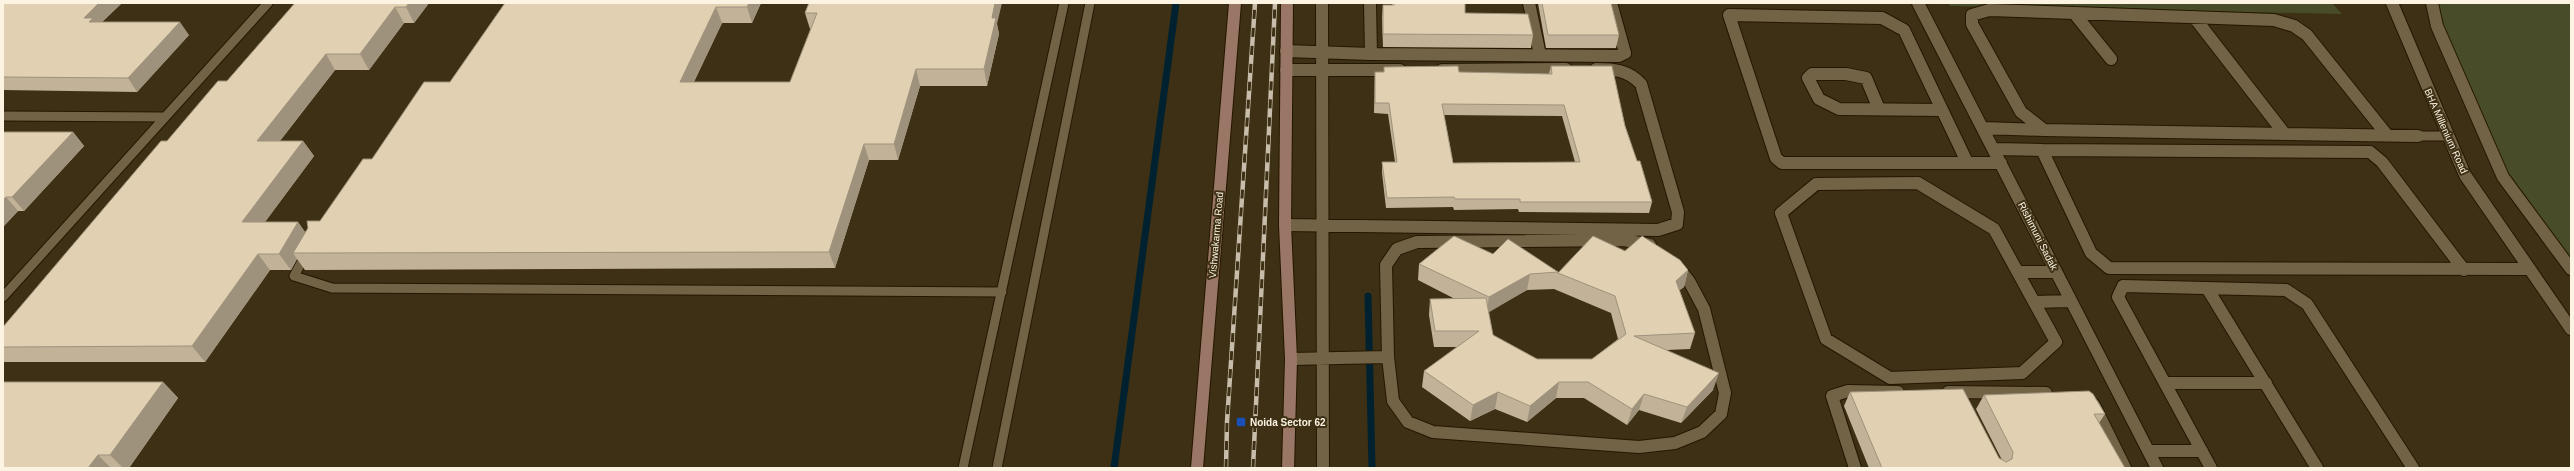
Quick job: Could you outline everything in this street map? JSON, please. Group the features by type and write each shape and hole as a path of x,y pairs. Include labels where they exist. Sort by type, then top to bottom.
{"main road":[{"name":"Vishwakarma Road","path":"1197,468 1235,3"},
{"path":"1287,3 1285,225 1291,359 1288,468"}],"street":[{"path":"1322,3 1323,468"},
{"path":"1370,3 1371,54"},
{"path":"1529,3 1540,55"},
{"path":"1286,51 1371,54 1619,56 1625,53 1612,3"},
{"name":"Rishimuni Sadak","path":"1918,3 2157,468"},
{"name":"BHA Millenium Road","path":"2392,3 2465,176 2571,329"},
{"path":"2432,3 2437,26 2503,177 2571,269"},
{"path":"2044,130 2021,112 1972,24 1972,15 1989,10 2274,20 2294,26 2307,35 2387,135"},
{"path":"2074,13 2111,59"},
{"path":"1967,162 1904,30 1882,18 1729,15 1755,99 1776,158 1782,163 2000,163"},
{"path":"2194,17 2284,133"},
{"path":"1285,225 1658,230 1677,224 1678,212 1641,84 1631,73 1613,69 1430,70"},
{"path":"1286,70 1414,70"},
{"path":"1879,109 1866,78 1856,74 1823,73 1812,74 1808,78 1813,91 1826,105 1839,109 1942,110"},
{"path":"1982,128 2418,136"},
{"path":"1993,149 2328,150 2370,152 2382,162 2464,270"},
{"path":"2042,150 2091,253 2109,268 2530,269"},
{"path":"1918,183 1994,228 2034,302 2056,342 2022,373 1890,378 1826,339 1781,213 1816,184 1918,183"},
{"path":"1624,240 1650,245 1666,256 1689,281 1704,309 1725,393 1722,414 1702,432 1675,443 1638,447 1433,432 1408,422 1393,401 1388,357 1386,265 1397,248 1417,242 1624,240"},
{"path":"2018,272 2056,272"},
{"path":"2211,468 2118,297 2123,286 2286,290 2307,304 2413,468"},
{"path":"2207,288 2317,468"},
{"path":"2034,302 2071,301"},
{"path":"1291,359 1388,357"},
{"path":"2166,383 2266,383"},
{"path":"1854,468 1832,396 1848,391 1911,392"},
{"path":"1935,392 2057,393"},
{"path":"1959,392 1966,406"},
{"path":"2084,398 2095,406 2125,468"},
{"path":"2148,451 2202,452"}],"lane":[{"path":"3,297 268,3"},
{"path":"963,468 1064,3"},
{"path":"997,468 1045,237 1090,3"},
{"path":"3,116 165,117"},
{"path":"2418,136 2448,136"},
{"path":"311,247 294,276 332,288 1002,292"}],"green space":[{"path":"1949,3 2332,3 2342,14 1950,6"},
{"path":"2436,3 2571,3 2571,268 2495,157 2452,60"}],"building":[{"path":"3,3 99,3 84,18 93,18 89,22 180,22 128,78 3,77"},
{"path":"295,3 409,3 406,7 395,7 360,54 326,54 257,141 303,141 242,222 298,222 279,254 258,254 192,346 3,347 3,327 161,141 167,141 218,81 227,81"},
{"path":"505,3 749,3 747,7 716,7 680,82 790,82 817,13 805,13 809,3 995,3 992,18 996,18 984,69 916,69 894,144 864,144 829,252 293,253 308,228 307,221 320,221 363,159 372,159 424,82 450,82"},
{"path":"1394,3 1465,3 1465,13 1528,14 1533,35 1383,34 1383,5 1394,5"},
{"path":"1542,3 1611,3 1619,35 1548,35"},
{"path":"1458,66 1459,72 1552,74 1551,66 1612,66 1625,126 1637,161 1640,161 1652,202 1520,202 1520,199 1455,199 1454,197 1387,198 1382,162 1397,162 1389,103 1375,103 1375,72 1384,72 1384,67","holes":["1442,104 1564,105 1580,162 1453,163"]},
{"path":"3,132 73,132 12,197 6,197 3,200"},
{"path":"1454,236 1493,254 1508,239 1558,272 1530,274 1489,297 1419,264"},
{"path":"1593,236 1625,251 1642,236 1680,260 1688,270 1676,281 1695,333 1634,336 1719,373 1687,407 1644,394 1632,409 1588,382 1559,382 1530,406 1498,392 1473,405 1424,371 1479,331 1435,331 1430,299 1486,298 1493,335 1537,359 1592,359 1626,334 1615,296 1558,273"},
{"path":"3,382 163,382 110,455 98,455 88,468 3,468"},
{"path":"1963,389 1999,458 2006,462 2012,459 2013,452 1984,395 2089,391 2093,394 2105,414 2094,414 2125,468 1882,468 1850,392"}],"waterway":[{"path":"1114,468 1176,3"},
{"path":"1368,296 1372,468"}],"railway":[{"path":"1226,468 1227,422 1255,3"},
{"path":"1253,468 1275,3"}],"place":[{"name":"Noida Sector 62","path":"1241,422"}]}
